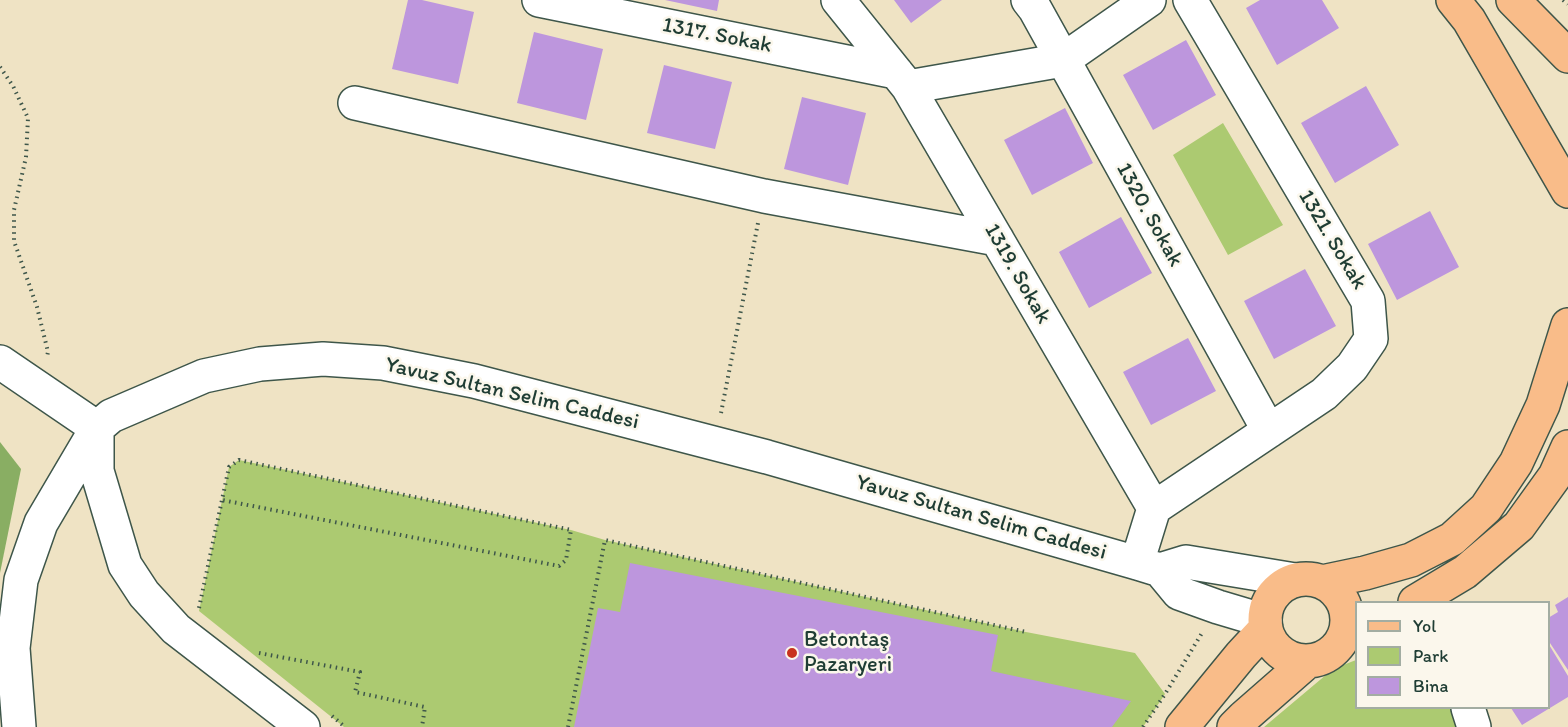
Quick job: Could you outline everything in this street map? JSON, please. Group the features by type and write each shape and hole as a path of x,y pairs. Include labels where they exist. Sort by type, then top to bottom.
{"main road":[{"path":"1453,0 1469,20 1568,191"},
{"path":"1514,0 1568,30"},
{"path":"1514,0 1568,56"},
{"path":"1308,661 1284,654 1274,645 1266,624 1267,608 1273,596 1282,586 1365,573 1411,560 1452,539 1486,508 1516,463 1543,405 1568,325"},
{"path":"1425,600 1465,572 1519,526 1554,476 1568,447"},
{"path":"1234,727 1308,661 1334,649 1350,635 1341,599 1333,589 1308,581"},
{"path":"1182,727 1266,624"}],"street":[{"name":"1317. Sokak","path":"539,0 902,79"},
{"name":"1319. Sokak","path":"838,0 902,79 1154,508"},
{"name":"1320. Sokak","path":"1028,0 1269,431"},
{"path":"902,79 1063,60 1149,0"},
{"name":"1321. Sokak","path":"1154,508 1324,394 1352,367 1371,339 1368,301 1190,0"},
{"path":"355,103 764,195 997,239"},
{"name":"Yavuz Sultan Selim Caddesi","path":"97,428 111,416 204,376 260,364 323,359 383,363 474,381 715,443 1148,566"},
{"path":"0,362 97,428"},
{"path":"97,428 97,471 125,565 144,594 176,629 315,720"},
{"path":"20,727 13,648 21,580 41,523 97,428"},
{"path":"1148,566 1154,508"},
{"path":"1148,566 1186,562 1308,581"},
{"path":"1148,566 1179,593 1266,624"},
{"path":"1467,709 1474,727"}],"path":[{"path":"1563,0 1568,4"},
{"path":"0,67 13,86 28,118 26,157 14,210 14,241 37,307 48,352 42,391"},
{"path":"715,443 764,195"},
{"path":"199,611 222,500 229,467 239,460 571,530 566,560 559,567 222,500"},
{"path":"568,727 604,540 1026,632"},
{"path":"1143,727 1218,607"},
{"path":"258,658 250,651 360,672 355,692 425,707 422,727"},
{"path":"315,720 345,727"}],"green space":[{"path":"1223,123 1283,225 1228,255 1173,155"},
{"path":"0,442 21,469 0,573"},
{"path":"239,460 571,530 605,540 1026,632 1135,653 1165,694 1143,727 344,727 199,611 229,467"},
{"path":"1355,660 1355,709 1457,709 1465,727 1264,727 1333,669"}],"building":[{"path":"408,0 422,0 474,12 458,84 392,69"},
{"path":"665,0 719,0 717,11"},
{"path":"894,0 942,0 911,23"},
{"path":"1260,0 1322,0 1339,28 1277,65 1246,8"},
{"path":"534,32 603,49 586,120 517,103"},
{"path":"1186,40 1216,95 1153,130 1123,75"},
{"path":"664,65 732,82 715,149 647,133"},
{"path":"1366,86 1399,145 1335,183 1301,123"},
{"path":"802,97 866,113 848,185 784,169"},
{"path":"1065,108 1093,163 1032,195 1004,140"},
{"path":"1430,211 1459,267 1397,300 1368,244"},
{"path":"1121,217 1152,273 1089,308 1059,252"},
{"path":"1305,269 1336,326 1274,359 1244,301"},
{"path":"1188,338 1216,391 1151,425 1123,372"},
{"name":"Betontaş Pazaryeri","path":"630,563 998,635 991,671 1131,701 1112,727 574,727 598,608 620,612"},
{"path":"1568,597 1568,670 1550,643 1550,617 1558,612 1555,605"},
{"path":"1550,646 1568,676 1568,697 1550,708"},
{"path":"1512,709 1548,709 1522,725"}],"place":[{"name":"Betontaş Pazaryeri","path":"792,653"}]}
